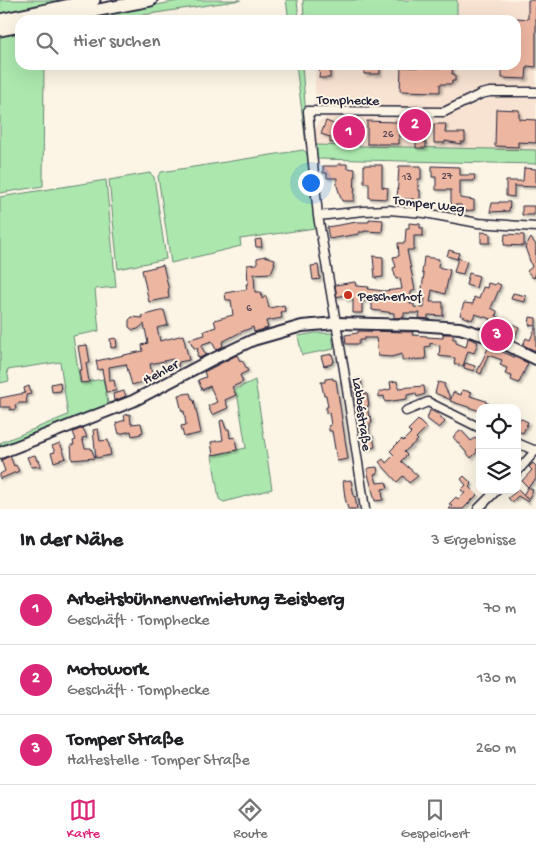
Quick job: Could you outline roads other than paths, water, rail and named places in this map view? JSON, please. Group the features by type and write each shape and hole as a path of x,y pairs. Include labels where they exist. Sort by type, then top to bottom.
{"highway":[{"path":"24,15 94,0"},
{"path":"73,15 151,0"},
{"path":"0,20 15,17"},
{"path":"0,30 15,27"}],"main road":[{"name":"Hehler","path":"0,453 133,401 254,340 302,326 336,323 460,328 494,339 536,359"}],"street":[{"name":"Tomphecke","path":"336,323 318,216 308,111 444,112 481,94 490,92 536,92"},
{"name":"Tomper Weg","path":"318,216 389,210 424,213 478,223 536,227"},
{"name":"Labbéstraße","path":"336,323 365,509"},
{"path":"406,411 428,402 476,426"},
{"path":"521,445 536,451 521,468"},
{"path":"478,509 493,494"}],"place":[{"name":"Motowork","path":"415,125"},
{"name":"Arbeitsbühnenvermietung Zeisberg","path":"349,132"},
{"name":"Pescherhof","path":"348,295"},
{"name":"Tomper Straße","path":"497,335"}]}
